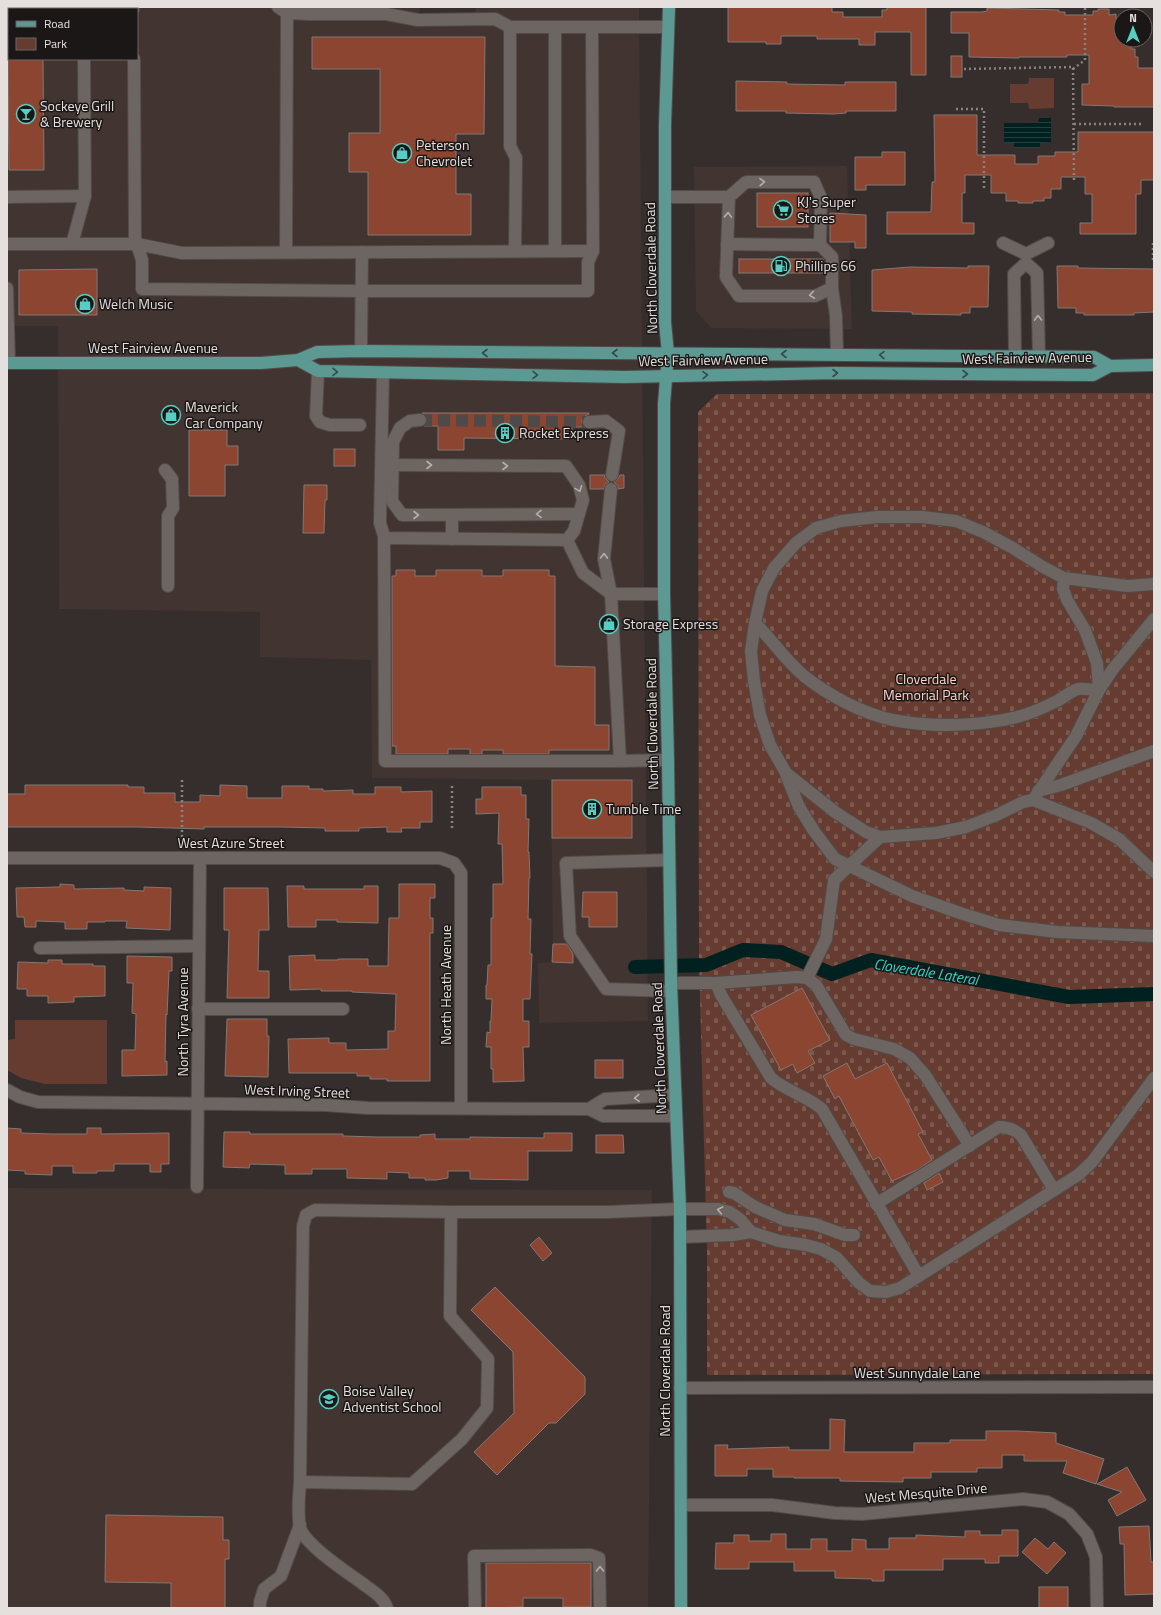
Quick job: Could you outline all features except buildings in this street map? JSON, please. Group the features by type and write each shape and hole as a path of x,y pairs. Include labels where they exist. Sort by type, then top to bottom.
{"main road":[{"name":"North Cloverdale Road","path":"669,7 665,197 665,322 668,354 666,376 664,594 671,987 680,1209 681,1608"},
{"name":"West Fairview Avenue","path":"8,363 261,363 298,360 318,352 361,351 1094,357 1110,366"},
{"name":"West Fairview Avenue","path":"298,360 318,371 624,377 835,373 1093,375 1110,366 1154,364"}],"street":[{"path":"286,252 283,10 386,14 418,20 495,19 510,27 668,27"},
{"path":"510,27 510,146 516,158 515,251"},
{"path":"555,27 555,251"},
{"path":"134,60 135,238 142,260 142,289 588,291 588,262 593,251 592,27"},
{"path":"72,244 86,196 84,60"},
{"path":"665,197 728,197 746,182 814,182 821,198 820,245"},
{"path":"7,197 86,196"},
{"path":"728,197 726,277 739,296 815,296 832,288"},
{"path":"1003,243 1026,258 1037,273 1039,356"},
{"path":"1015,357 1014,274 1026,258 1048,243"},
{"path":"7,244 137,244 182,253 593,251"},
{"path":"727,244 820,245 832,257 832,288 836,316 838,354"},
{"path":"361,351 362,252"},
{"path":"7,288 8,363"},
{"path":"318,371 316,416 320,422 330,425 360,425"},
{"path":"384,372 380,523 384,536 385,761 668,760"},
{"path":"420,420 410,421 400,428 393,442 392,501 402,515 578,514"},
{"path":"589,422 606,421 619,431 612,475"},
{"path":"392,465 566,466 579,485 583,500 574,531 568,540"},
{"path":"165,470 172,479 173,508 168,516 168,586"},
{"path":"611,489 604,559 611,594 620,761"},
{"path":"452,515 452,538"},
{"path":"1154,584 1127,586 1064,578 983,532 956,521 922,517 877,517 841,521 816,528 796,543 774,568 762,592 751,651 754,681 760,715 770,745 786,773 799,807 814,831 835,859 912,896 999,926 1065,932 1154,936"},
{"path":"384,536 387,538 568,540"},
{"path":"568,540 582,573 611,594 664,594"},
{"path":"1064,578 1063,590 1067,600 1085,630 1097,663 1099,690"},
{"path":"1035,795 1076,736 1099,690 1112,669 1154,619"},
{"path":"755,623 770,638 781,653 804,675 828,692 861,709 892,720 920,724 987,722 1019,716 1055,702 1077,689 1099,690"},
{"path":"786,773 834,812 866,832 880,837 936,834 966,827 997,815 1035,795 1154,751"},
{"path":"1035,795 1119,839 1154,872"},
{"path":"807,978 826,938 834,880 880,837"},
{"name":"West Azure Street","path":"7,858 440,858 454,863"},
{"name":"North Tyra Avenue","path":"197,1187 200,858"},
{"path":"669,860 566,862 570,936 606,989 671,987 796,977 807,978 816,984 846,1035 854,1039 894,1049 910,1058 925,1075 970,1146"},
{"name":"North Heath Avenue","path":"454,863 461,873 461,1108"},
{"path":"40,948 199,946"},
{"path":"716,983 721,995 771,1078 782,1086 814,1102 822,1109 919,1276"},
{"path":"198,1009 342,1009"},
{"path":"680,1237 733,1235 751,1232 779,1241 806,1244 821,1249 837,1258 859,1283 870,1290 886,1292 900,1288 1078,1175 1092,1162 1154,1078"},
{"name":"West Irving Street","path":"7,1090 20,1097 38,1102 325,1104 368,1108 589,1109 603,1116 676,1116"},
{"path":"589,1109 605,1099 675,1095"},
{"path":"876,1204 998,1127 1006,1127 1015,1130 1021,1135 1054,1190"},
{"path":"730,1192 784,1220 814,1224 844,1235 854,1235"},
{"path":"387,1608 377,1594 321,1553 308,1540 300,1525 303,1226 306,1214 315,1210 607,1212 718,1209 730,1212 741,1220 751,1232"},
{"path":"300,1482 412,1484 462,1439 487,1408 488,1359 450,1316 451,1212"},
{"name":"West Sunnydale Lane","path":"680,1388 1154,1387"},
{"name":"West Mesquite Drive","path":"681,1505 772,1505 835,1513 862,1514 1023,1499 1047,1502 1069,1514 1088,1534 1096,1557 1097,1608"},
{"path":"260,1608 260,1602 264,1589 281,1576 300,1525"},
{"path":"475,1608 474,1556 591,1555 599,1558 600,1608"}],"path":[{"path":"1073,70 1084,60 1085,7"},
{"path":"964,69 1073,67 1074,183"},
{"path":"956,109 984,109 984,190"},
{"path":"1074,124 1143,124"},
{"path":"1153,243 1153,263"},
{"path":"182,779 182,848"},
{"path":"452,786 452,828"}],"shaded area":[{"path":"7,7 419,7 420,13 475,12 476,7 639,7 648,1021 539,1023 538,963 553,962 551,780 372,778 371,660 260,657 260,612 59,609 58,326 7,326"},
{"path":"847,166 852,329 711,328 696,311 694,167"},
{"name":"Boise Valley Adventist School","path":"7,1188 652,1190 648,1608 7,1608"}],"green space":[{"path":"1029,78 1054,78 1054,108 1029,109 1028,103 1010,103 1010,84 1028,84"},
{"name":"Cloverdale Memorial Park","path":"1154,393 1154,1374 707,1375 707,1253 699,962 698,412 717,394"},
{"path":"15,1020 107,1020 107,1084 45,1084 21,1078 7,1070 7,1040 15,1039"}],"water":[{"path":"1039,118 1051,118 1051,142 1040,143 1040,148 1014,148 1014,143 1004,143 1004,123 1038,123"}],"waterway":[{"name":"Cloverdale Lateral","path":"635,967 706,965 743,950 781,952 832,974 871,960 1069,997 1154,994"}],"tunnel":[{"path":"420,420 589,422"}],"place":[{"name":"Sockeye Grill & Brewery","path":"26,114"},
{"name":"Peterson Chevrolet","path":"402,153"},
{"name":"KJ's Super Stores","path":"783,210"},
{"name":"Phillips 66","path":"781,266"},
{"name":"Welch Music","path":"85,304"},
{"name":"Maverick Car Company","path":"171,415"},
{"name":"Rocket Express","path":"505,433"},
{"name":"Storage Express","path":"609,624"},
{"name":"Tumble Time","path":"592,809"},
{"name":"Boise Valley Adventist School","path":"329,1399"}]}
